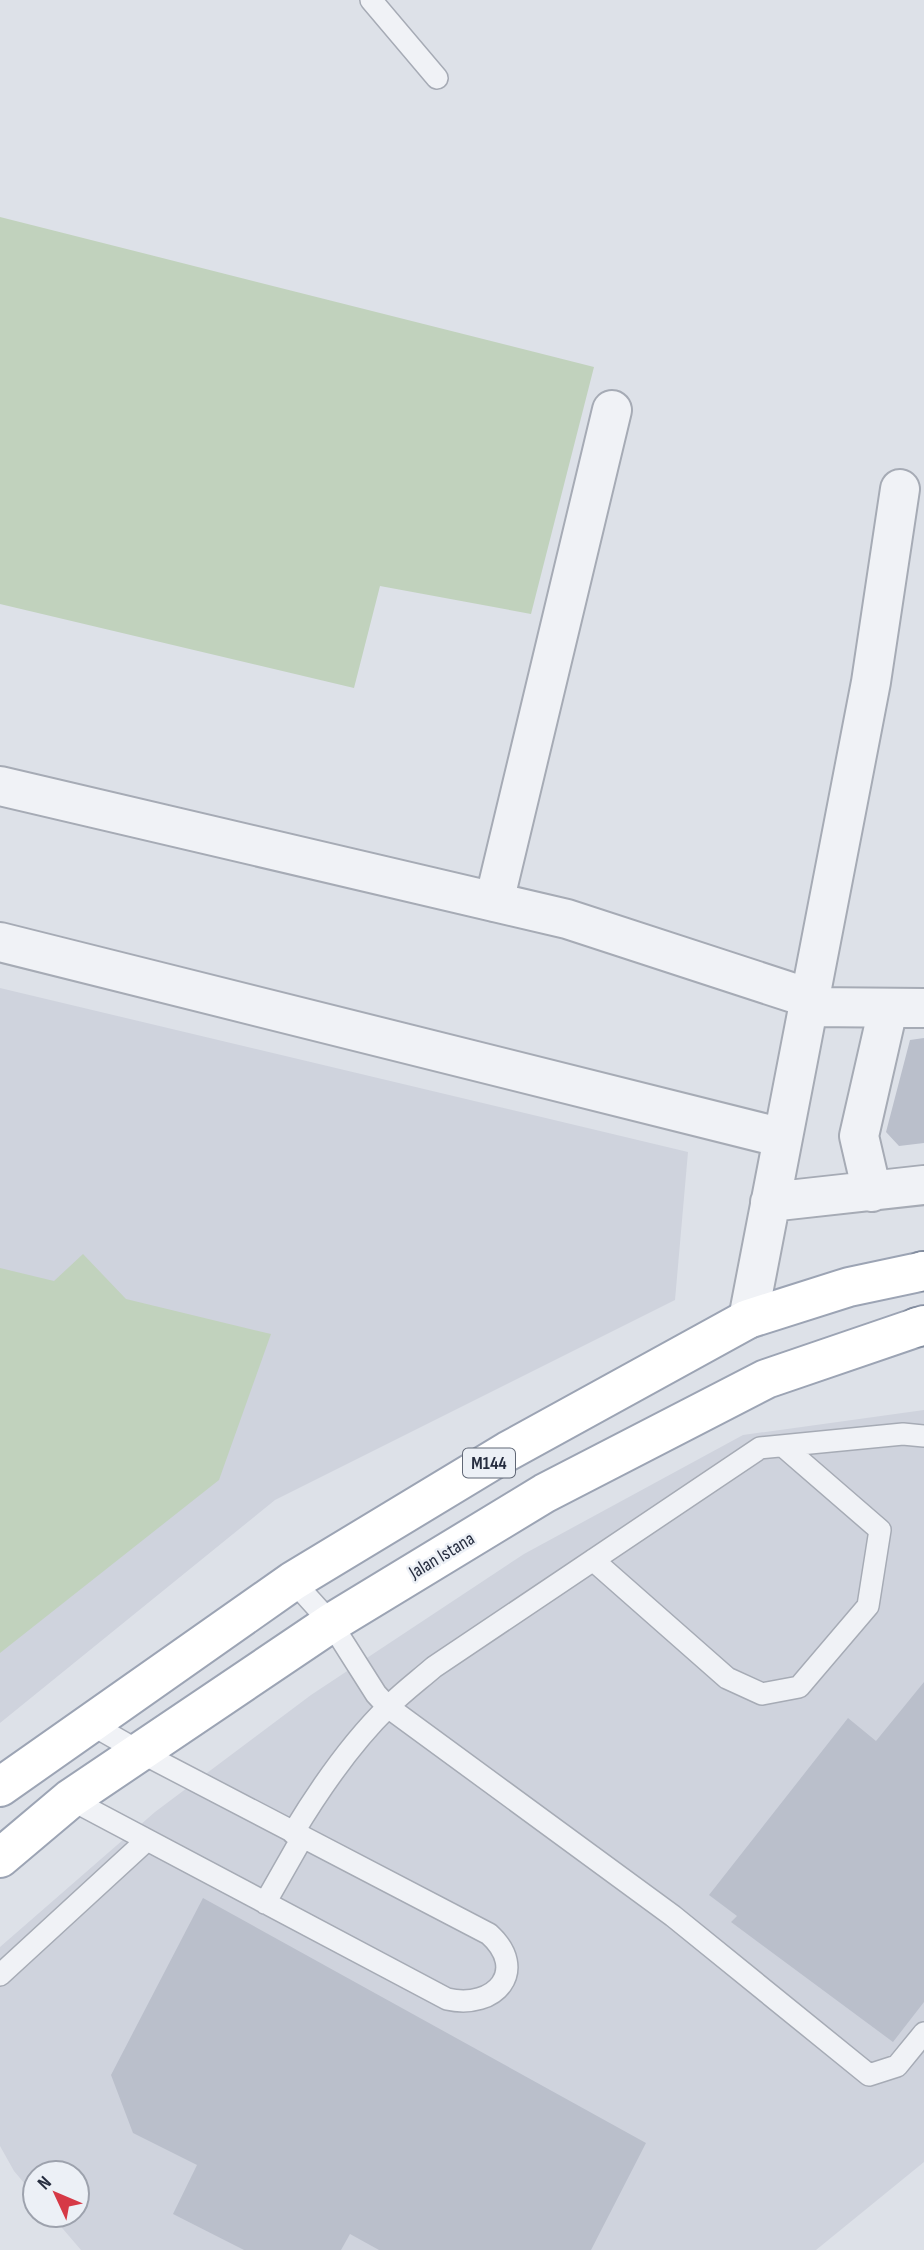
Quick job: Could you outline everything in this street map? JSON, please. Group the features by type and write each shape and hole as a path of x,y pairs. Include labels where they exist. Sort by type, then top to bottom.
{"main road":[{"name":"M144","path":"0,1787 293,1581 508,1451 748,1319 849,1287 924,1271"},
{"name":"Jalan Istana","path":"0,1858 70,1799 331,1623 545,1493 766,1379 922,1326"}],"street":[{"path":"494,902 612,410"},
{"path":"748,1319 871,682 900,489"},
{"path":"0,786 567,919 811,1003 906,1009 859,1136 872,1192"},
{"path":"0,942 783,1138"},
{"path":"770,1202 924,1185"}],"lane":[{"path":"371,0 437,78"},
{"path":"265,1903 321,1787 388,1707 435,1667 760,1448 904,1434 924,1436"},
{"path":"593,1560 727,1678 762,1694 799,1688 868,1606 880,1530 783,1446"},
{"path":"293,1581 331,1623 376,1694 388,1707 673,1916 869,2076 897,2066 924,2033"},
{"path":"70,1799 447,1998 462,2002 481,2000 496,1992 506,1974 506,1958 499,1943 489,1934 89,1723"},
{"path":"0,1975 146,1840"}],"shaded area":[{"path":"0,988 688,1152 675,1300 275,1500 0,1723"},
{"path":"924,1410 924,2162 816,2250 81,2250 63,2229 91,2229 91,2159 21,2159 21,2179 0,2146 0,1947 155,1812 311,1695 524,1554 743,1435"}],"green space":[{"path":"0,217 594,367 531,614 380,586 354,688 0,604"},
{"path":"83,1254 126,1299 271,1334 219,1480 0,1653 0,1268 54,1281"}],"building":[{"path":"924,1038 924,1143 899,1146 886,1132 910,1040"},
{"path":"924,1682 924,2002 893,2042 731,1922 737,1916 709,1895 848,1718 876,1741"},
{"path":"203,1898 646,2143 591,2250 379,2250 350,2234 341,2250 244,2250 173,2214 197,2165 133,2133 111,2075"}]}
